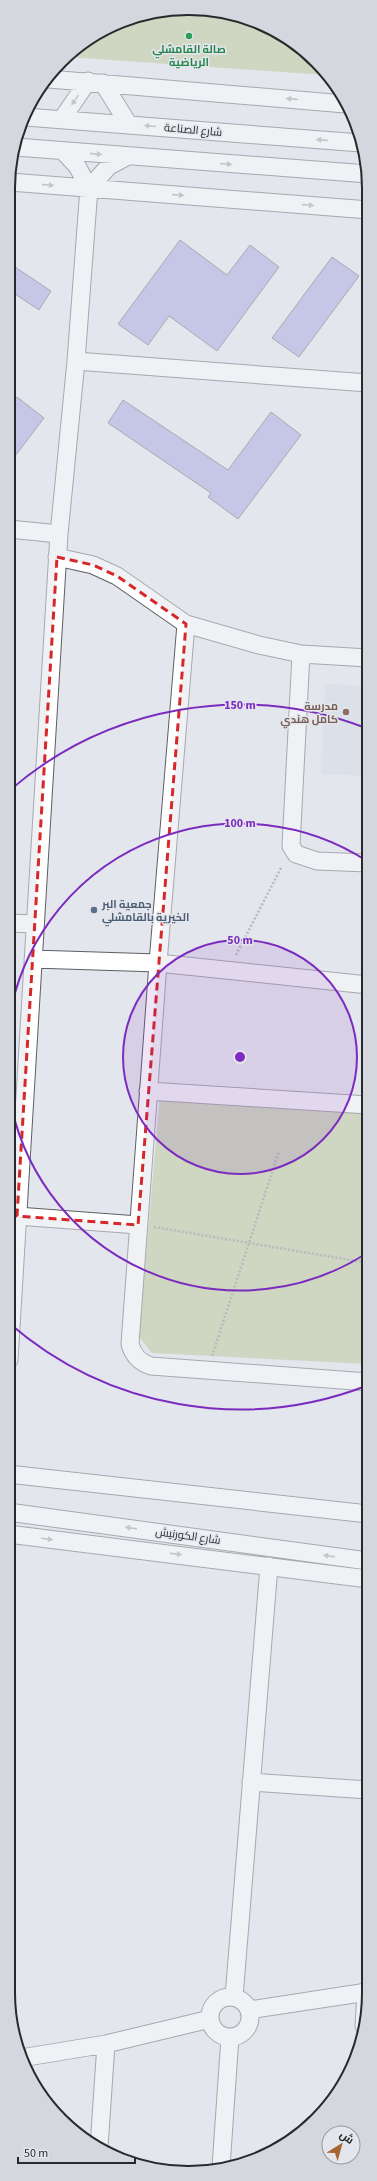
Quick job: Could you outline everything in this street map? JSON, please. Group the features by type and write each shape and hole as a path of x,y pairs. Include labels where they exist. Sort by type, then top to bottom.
{"street":[{"path":"54,79 340,104"},
{"path":"62,119 96,82"},
{"path":"96,82 129,124"},
{"name":"شارع الصناعة","path":"31,116 356,143"},
{"path":"20,147 126,157 362,174"},
{"path":"15,1244 57,556 76,361 89,188 77,166 63,151"},
{"path":"89,188 109,166 126,157"},
{"path":"15,182 362,209"},
{"path":"76,361 362,383"},
{"path":"15,530 59,534"},
{"path":"57,556 92,564 117,576 186,624 259,645 301,654 362,658"},
{"path":"186,624 148,1091 130,1344 132,1350 140,1361 150,1366 362,1382"},
{"path":"301,654 291,846 296,854 317,861 362,863"},
{"path":"15,922 35,924"},
{"path":"33,959 158,963 362,985"},
{"path":"148,1091 362,1105"},
{"path":"17,1216 138,1225"},
{"path":"15,1475 362,1513"},
{"name":"شارع الكورنيش","path":"15,1513 362,1560"},
{"name":"شارع الكورنيش","path":"15,1535 362,1578"},
{"path":"234,1997 269,1566"},
{"path":"251,1782 362,1790"},
{"path":"249,2010 362,1993"},
{"path":"227,1997 240,1999 249,2010 251,2016 247,2029 242,2033 230,2037 218,2033 213,2028 210,2019 211,2009 215,2004 227,1997"},
{"path":"27,2057 106,2044 210,2019"},
{"path":"221,2163 230,2037"},
{"path":"99,2141 106,2044"}],"path":[{"path":"228,970 282,866"},
{"path":"207,1370 279,1151"},
{"path":"138,1225 250,1242 362,1262"}],"highlighted area":[{"path":"57,557 93,565 117,576 186,624 138,1225 17,1216"}],"shaded area":[{"name":"مدرسة كامل هندي","path":"325,684 362,686 362,776 321,774"}],"green space":[{"name":"صالة القامشلي الرياضية","path":"200,15 222,18 255,28 285,44 303,58 319,75 75,57 102,38 133,24 166,16"},
{"path":"160,1095 362,1110 362,1364 152,1353 139,1337"}],"building":[{"path":"180,240 227,275 250,245 279,267 217,351 169,316 148,345 118,324"},
{"path":"332,257 359,276 299,357 272,338"},
{"path":"15,267 51,291 39,310 15,294"},
{"path":"17,397 44,418 15,456 15,400"},
{"path":"123,400 228,470 271,412 301,435 238,519 208,497 211,493 108,423"}],"place":[{"name":"صالة القامشلي الرياضية","path":"189,36"},
{"name":"مدرسة كامل هندي","path":"346,712"},
{"name":"جمعية البر الخيرية بالقامشلي","path":"94,910"}]}
